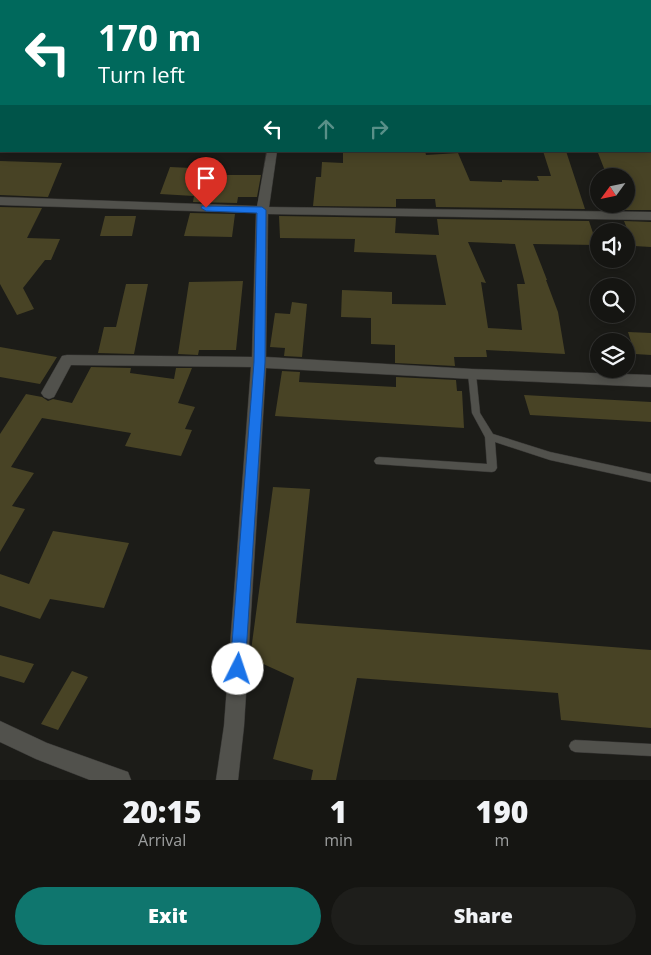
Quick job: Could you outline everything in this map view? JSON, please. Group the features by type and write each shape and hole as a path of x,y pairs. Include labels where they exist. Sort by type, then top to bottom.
{"street":[{"path":"227,780 234,726 259,362 262,210 272,152"},
{"path":"0,201 262,210 651,216"},
{"path":"49,393 67,360 259,362 472,374 651,381"},
{"path":"0,731 43,752 120,780"}],"lane":[{"path":"380,461 492,468 490,437 476,413 472,374"},
{"path":"490,437 550,456 651,478"},
{"path":"575,746 651,750"}],"building":[{"path":"343,152 425,152 426,155 458,153 470,181 539,181 537,176 551,176 543,152 566,152 585,209 436,207 435,199 396,199 396,207 313,206 316,177 321,177 322,162 343,163"},
{"path":"651,152 651,210 635,210 635,168 604,168 598,153"},
{"path":"0,161 62,163 48,197 0,195"},
{"path":"170,167 191,168 190,175 261,175 257,197 238,197 237,203 193,202 194,196 160,194"},
{"path":"0,207 42,208 27,238 60,239 51,260 45,260 23,288 34,309 17,315 0,284"},
{"path":"190,213 235,214 232,237 184,236"},
{"path":"105,216 136,216 132,236 100,236"},
{"path":"279,216 396,218 395,233 439,235 437,219 589,221 590,245 533,244 558,312 565,354 486,350 487,357 454,357 455,366 395,363 395,345 371,344 371,318 341,317 342,290 392,292 392,304 446,305 436,255 354,252 355,239 280,238","holes":["468,242 515,244 525,284 517,284 522,330 488,328 481,282 486,283"]},
{"path":"624,221 651,222 651,247 635,246 635,223 625,223"},
{"path":"243,281 236,350 199,350 198,355 178,354 189,282"},
{"path":"126,284 148,284 134,354 98,353 104,327 116,327"},
{"path":"292,302 307,304 302,357 284,356 285,348 270,347 275,313 290,314"},
{"path":"628,332 651,333 651,355 635,354 635,333"},
{"path":"0,347 57,357 40,384 0,377"},
{"path":"91,367 131,368 130,373 174,379 176,368 192,368 178,403 195,407 185,429 192,430 181,456 125,446 131,433 42,418 11,467 34,473 12,506 25,509 0,552 0,434 26,394 42,397 48,401 53,399 72,403"},
{"path":"282,371 300,372 299,382 396,387 396,377 456,380 457,391 462,391 464,428 275,416"},
{"path":"524,395 651,402 651,422 530,415"},
{"path":"273,487 310,489 296,623 651,650 651,728 561,720 558,693 357,678 336,780 311,780 313,770 273,759 294,678 250,658"},
{"path":"53,531 129,543 104,608 50,599 40,619 0,606 0,574 29,584"},
{"path":"0,655 34,664 24,683 0,676"},
{"path":"72,671 88,677 58,730 41,724"}],"route":[{"path":"206,208 262,210 259,362 238,669"}]}
